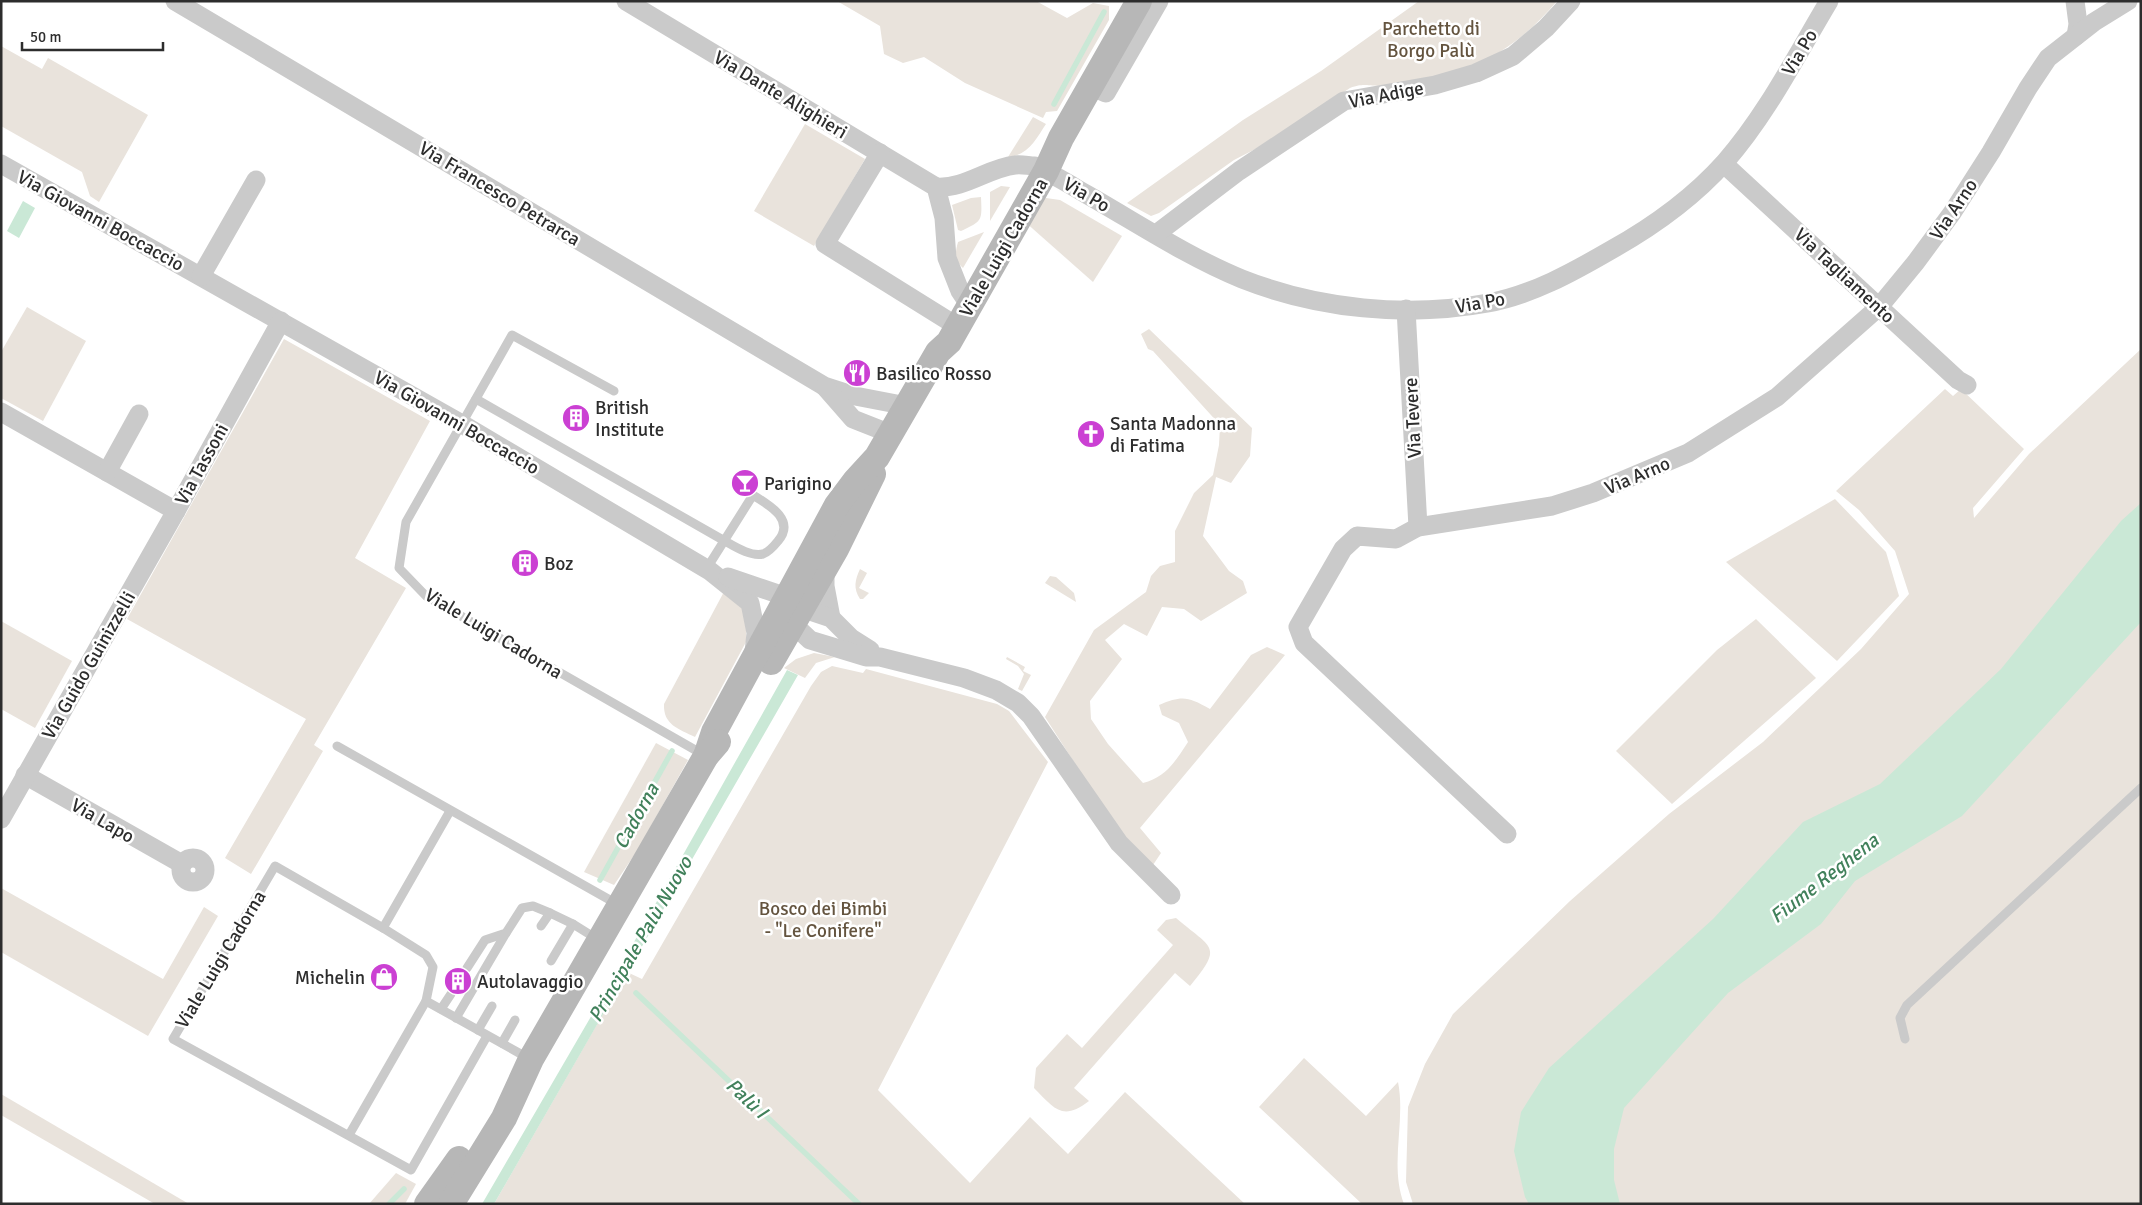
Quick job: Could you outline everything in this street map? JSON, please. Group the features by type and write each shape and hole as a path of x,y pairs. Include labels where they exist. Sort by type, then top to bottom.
{"main road":[{"name":"Viale Luigi Cadorna","path":"938,352 939,337 947,320 965,298 1140,2"},
{"name":"Viale Luigi Cadorna","path":"792,614 837,505 883,447 938,352 949,342 965,298"},
{"name":"Viale Luigi Cadorna","path":"706,756 714,732 831,558 872,480 883,447"},
{"name":"Viale Luigi Cadorna","path":"450,1204 504,1118 531,1059 706,756 756,687 763,658"},
{"name":"Viale Luigi Cadorna","path":"427,1204 491,1111 531,1059"}],"street":[{"name":"Via Francesco Petrarca","path":"175,1 824,386 855,396 907,406"},
{"name":"Via Dante Alighieri","path":"626,1 936,187"},
{"name":"Via Adige","path":"1156,234 1231,177 1344,101 1435,85 1476,73 1513,56 1546,28 1571,1"},
{"name":"Via Po","path":"1041,169 1156,234 1242,279 1296,297 1350,307 1406,309 1445,308 1490,303 1554,281 1664,219 1690,197 1724,164 1754,126 1829,1"},
{"path":"2075,1 2078,24 2076,36"},
{"name":"Via Arno","path":"1507,834 1304,643 1298,627 1343,548 1358,536 1396,539 1418,526 1552,506 1593,493 1688,453 1777,398 1878,307 1916,262 1952,213 1992,152 2028,88 2048,58 2076,36 2128,1"},
{"path":"880,153 825,244 947,320"},
{"name":"Via Giovanni Boccaccio","path":"1,164 462,424 708,569 792,614"},
{"name":"Via Tagliamento","path":"1724,164 1958,380 1967,385"},
{"path":"965,298 947,258 944,218 936,187 948,188 959,185 1016,165 1041,169"},
{"name":"Via Giovanni Boccaccio","path":"201,276 256,180"},
{"name":"Via Tevere","path":"1406,309 1418,526"},
{"name":"Via Tassoni","path":"1,412 176,511 281,321"},
{"name":"Via Francesco Petrarca","path":"824,386 883,447"},
{"path":"107,472 139,414"},
{"name":"Via Guido Guinizzelli","path":"3,811 176,511"},
{"path":"831,558 825,586 831,618"},
{"name":"Via Giovanni Boccaccio","path":"708,569 750,603 792,614"},
{"path":"750,603 763,658"},
{"path":"763,658 792,614 810,611 831,618 851,638 880,657"},
{"path":"792,614 866,657 880,657 964,678 996,690 1025,709 1119,843 1171,895"},
{"name":"Viale Luigi Cadorna","path":"756,687 754,674 792,614"},
{"name":"Via Lapo","path":"25,775 182,864"}],"lane":[{"path":"462,424 512,335 614,392"},
{"path":"476,399 723,540 752,554 763,554 781,538 783,525 781,516 776,509 753,495 723,540 708,569"},
{"name":"Viale Luigi Cadorna","path":"462,424 406,522 399,568 426,596 706,756"},
{"path":"336,746 619,906"},
{"path":"1905,1039 1900,1018 1907,1005 2141,788"},
{"path":"383,928 450,811"},
{"name":"Viale Luigi Cadorna","path":"349,1135 426,1001 433,968 426,955 383,928 274,866 173,1039 411,1170 487,1036"},
{"path":"456,1018 522,908 533,906 550,913 599,940"},
{"path":"541,926 550,913"},
{"path":"552,961 573,924"},
{"path":"467,968 486,940 506,933"},
{"path":"441,1009 451,994"},
{"path":"426,1001 531,1059"},
{"path":"478,1030 492,1006"},
{"path":"502,1043 515,1020"}],"green space":[{"path":"837,1 1036,1 1067,18 1093,3 1109,6 1109,20 1057,111 1046,112 1043,118 965,83 924,57 903,63 884,54 880,26"},
{"name":"Parchetto di Borgo Palù","path":"1419,1 1557,1 1526,33 1509,46 1473,66 1454,73 1388,86 1362,85 1350,88 1271,141 1234,160 1159,213 1151,216 1127,203 1243,120 1321,71"},
{"path":"1,46 42,69 48,58 148,115 99,202 90,196 82,172 1,126"},
{"path":"1033,117 1046,124 1027,150 1008,157"},
{"path":"805,124 865,159 814,246 754,211"},
{"path":"1001,186 1010,187 990,221 990,192"},
{"path":"981,197 980,219 968,228 961,231 958,230 952,205 971,198"},
{"path":"1046,198 1060,200 1122,236 1093,282 1024,221 1036,201"},
{"path":"984,232 963,268 956,256 958,242"},
{"path":"27,307 86,341 43,421 1,398 1,352"},
{"path":"1149,329 1252,428 1250,456 1231,483 1216,477 1203,536 1229,571 1243,581 1247,593 1201,621 1184,609 1162,607 1147,636 1124,624 1105,640 1122,659 1090,701 1091,719 1108,744 1143,783 1164,773 1188,742 1179,723 1162,715 1159,705 1185,699 1210,709 1251,655 1267,647 1285,655 1140,828 1161,853 1153,865 1115,826 1045,717 1094,630 1146,592 1151,576 1160,566 1175,562 1175,531 1194,493 1213,475 1219,445 1220,425 1153,351 1148,349 1141,334"},
{"path":"284,339 430,421 355,558 406,588 314,745 323,751 251,874 225,858 306,719 127,619"},
{"path":"2141,349 2141,1204 1413,1204 1406,1182 1408,1107 1425,1064 1453,1014 1570,901 1669,814 1763,742 1861,649 1909,594 1895,551 1859,510 1836,491 1945,389 1953,396 1961,389 2024,449 1973,508 1974,518 2029,454"},
{"path":"1835,499 1886,552 1899,596 1837,661 1726,562"},
{"path":"860,569 867,573 859,588 869,593 863,599 860,599 856,588 856,580"},
{"path":"1050,576 1056,577 1074,593 1076,602 1045,583"},
{"path":"726,588 742,603 746,620 746,642 695,737 678,729 669,722 664,711 664,704"},
{"path":"1756,619 1816,678 1672,804 1616,751 1717,650"},
{"path":"1,621 72,661 35,728 1,709"},
{"path":"814,653 835,657 816,663 805,678 784,668 796,659"},
{"path":"1007,657 1025,667 1023,671 1031,675 1022,691 1018,689 1024,674 1018,666 1006,659"},
{"name":"Bosco dei Bimbi - \"Le Conifere\"","path":"832,666 863,673 866,669 997,704 1009,711 1048,762 878,1090 970,1183 1030,1117 1068,1154 1125,1092 1245,1204 494,1204 627,972 642,979 811,686 821,672"},
{"path":"656,743 688,760 637,851 614,885 584,872"},
{"path":"1,888 163,979 204,907 218,916 148,1036 1,952"},
{"path":"1176,918 1205,942 1209,948 1210,955 1201,973 1190,986 1175,973 1074,1088 1089,1101 1072,1111 1059,1110 1034,1088 1036,1068 1067,1034 1082,1048 1173,945 1157,930 1166,920"},
{"path":"1304,1058 1366,1116 1398,1082 1400,1112 1398,1174 1404,1204 1362,1204 1259,1107"},
{"path":"1,1094 189,1204 155,1204 1,1115"},
{"path":"396,1173 416,1184 405,1204 369,1204"}],"water":[{"path":"23,201 35,208 19,238 7,231"},
{"name":"Fiume Reghena","path":"2141,503 2141,622 1962,816 1855,881 1821,924 1728,993 1624,1108 1614,1149 1614,1180 1620,1204 1529,1204 1525,1197 1514,1151 1521,1112 1549,1068 1713,919 1803,822 1880,784 2001,669 2121,521"},
{"name":"Principale Palù Nuovo","path":"787,670 798,675 494,1204 482,1204 625,958"}],"waterway":[{"path":"1054,104 1104,12"},
{"name":"Cadorna","path":"600,880 672,751"},
{"name":"Palù I","path":"636,993 859,1204"},
{"name":"Cadorna","path":"389,1204 404,1189"}],"place":[{"name":"Basilico Rosso","path":"857,373"},
{"name":"British Institute","path":"576,418"},
{"name":"Santa Madonna di Fatima","path":"1091,434"},
{"name":"Parigino","path":"745,483"},
{"name":"Boz","path":"525,563"},
{"name":"Michelin","path":"384,977"},
{"name":"Autolavaggio","path":"458,981"}]}
